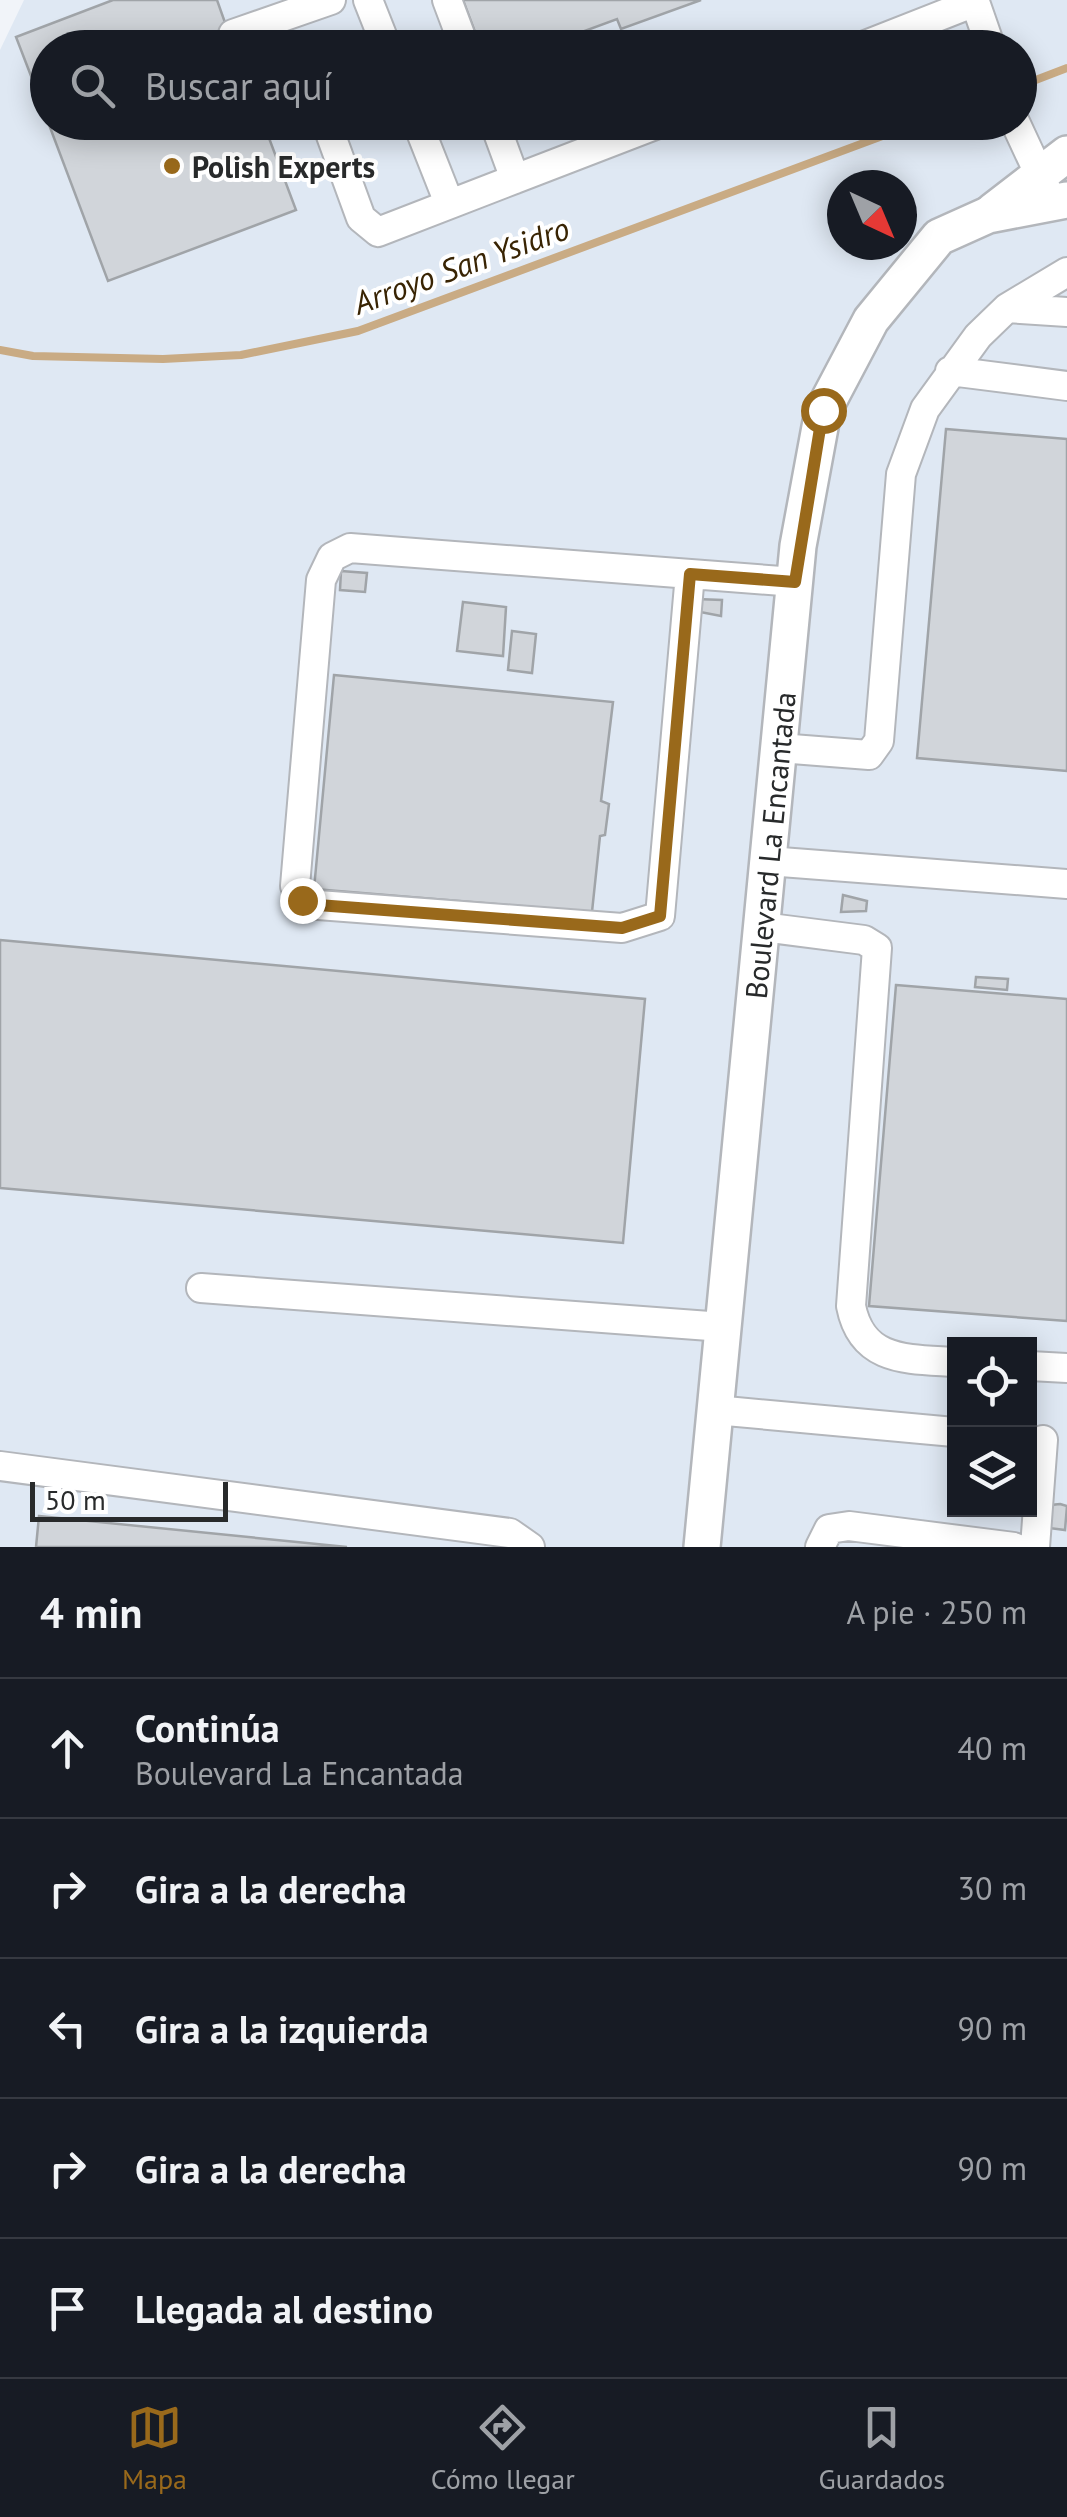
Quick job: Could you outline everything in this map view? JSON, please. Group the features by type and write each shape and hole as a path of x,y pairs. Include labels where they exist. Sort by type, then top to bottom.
{"main road":[{"name":"Boulevard La Encantada","path":"702,1547 795,582 823,410 871,320 939,237 1053,193 1067,154"}],"lane":[{"path":"245,30 331,0"},
{"path":"368,0 380,30"},
{"path":"447,0 458,30"},
{"path":"904,30 978,1 986,30"},
{"path":"333,140 368,227 378,232 617,140"},
{"path":"424,140 450,204"},
{"path":"501,140 516,179"},
{"path":"1023,140 1053,193"},
{"path":"779,748 869,755 880,741 900,474 925,408 950,371 1007,308 1067,272"},
{"path":"1007,308 1067,312"},
{"path":"950,371 1067,386"},
{"path":"690,574 660,916 622,928 318,905 302,900 296,886 321,580 332,558 350,548 795,582"},
{"path":"768,861 1067,884"},
{"path":"762,927 864,940 877,948 851,1306 856,1332 871,1345 908,1359 947,1362"},
{"path":"201,1288 723,1326"},
{"path":"1037,1366 1067,1368"},
{"path":"715,1410 947,1431"},
{"path":"1035,1547 1046,1440"},
{"path":"0,1466 510,1534 530,1547"},
{"path":"820,1547 829,1529 850,1526 1014,1547"}],"shaded area":[{"path":"24,0 1067,0 1067,1547 0,1547 0,50"}],"building":[{"path":"113,0 217,0 228,30 34,30"},
{"path":"463,0 701,0 621,29 617,19 587,30 474,30"},
{"path":"30,32 30,73 16,37"},
{"name":"Polish Experts","path":"55,140 270,140 296,210 108,281"},
{"path":"946,429 1067,439 1067,771 917,758"},
{"path":"341,571 367,573 365,592 340,590"},
{"path":"696,599 722,600 721,616 695,611"},
{"path":"463,602 506,607 503,656 457,651"},
{"path":"512,631 536,634 532,673 508,670"},
{"path":"334,675 613,702 601,801 609,804 605,835 600,836 592,912 314,889"},
{"path":"843,895 867,901 866,911 841,912"},
{"path":"0,940 645,999 623,1243 0,1188"},
{"path":"976,977 1008,979 1007,990 975,987"},
{"path":"896,985 1067,999 1067,1321 869,1306"},
{"path":"1051,1505 1067,1506 1065,1530 1049,1528"},
{"path":"39,1516 347,1547 36,1547"}],"waterway":[{"name":"Arroyo San Ysidro","path":"1037,79 1067,68"},
{"name":"Arroyo San Ysidro","path":"0,350 33,356 163,359 241,355 358,331 872,140"}],"place":[{"name":"Polish Experts","path":"172,166"}],"route":[{"path":"302,900 318,905 622,928 660,916 690,574 795,582 823,410"}]}
